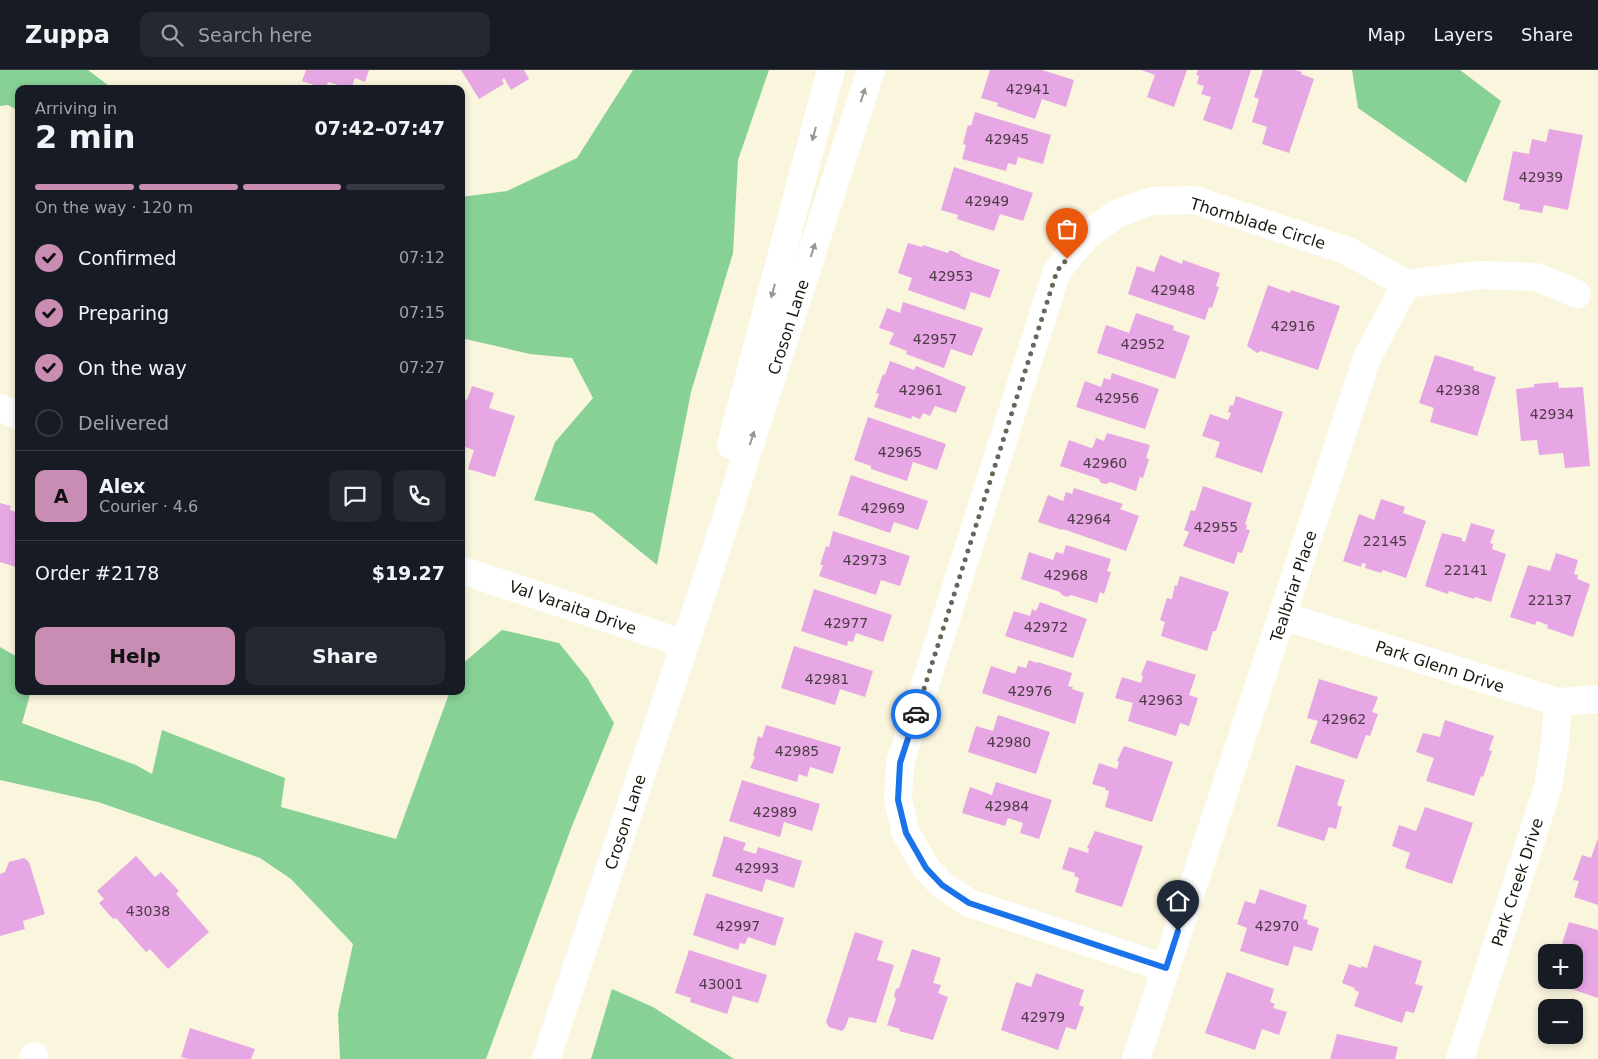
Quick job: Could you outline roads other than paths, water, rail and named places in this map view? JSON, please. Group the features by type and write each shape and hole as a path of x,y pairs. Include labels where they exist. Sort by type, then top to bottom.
{"street":[{"name":"Croson Lane","path":"705,584 729,455 832,70"},
{"name":"Croson Lane","path":"546,1059 705,584 871,70"},
{"name":"Thornblade Circle","path":"1166,968 969,903 942,885 926,868 906,833 898,800 900,763 1057,271 1087,235 1118,213 1152,201 1194,200 1348,251 1406,284"},
{"path":"1406,284 1482,275 1536,277 1577,294"},
{"name":"Tealbriar Place","path":"1136,1059 1367,358 1406,284"},
{"path":"0,408 15,414"},
{"name":"Val Varaita Drive","path":"465,571 684,644"},
{"name":"Park Glenn Drive","path":"1283,616 1558,702 1598,699"},
{"name":"Park Creek Drive","path":"1460,1059 1548,787 1555,743 1558,702"}]}
